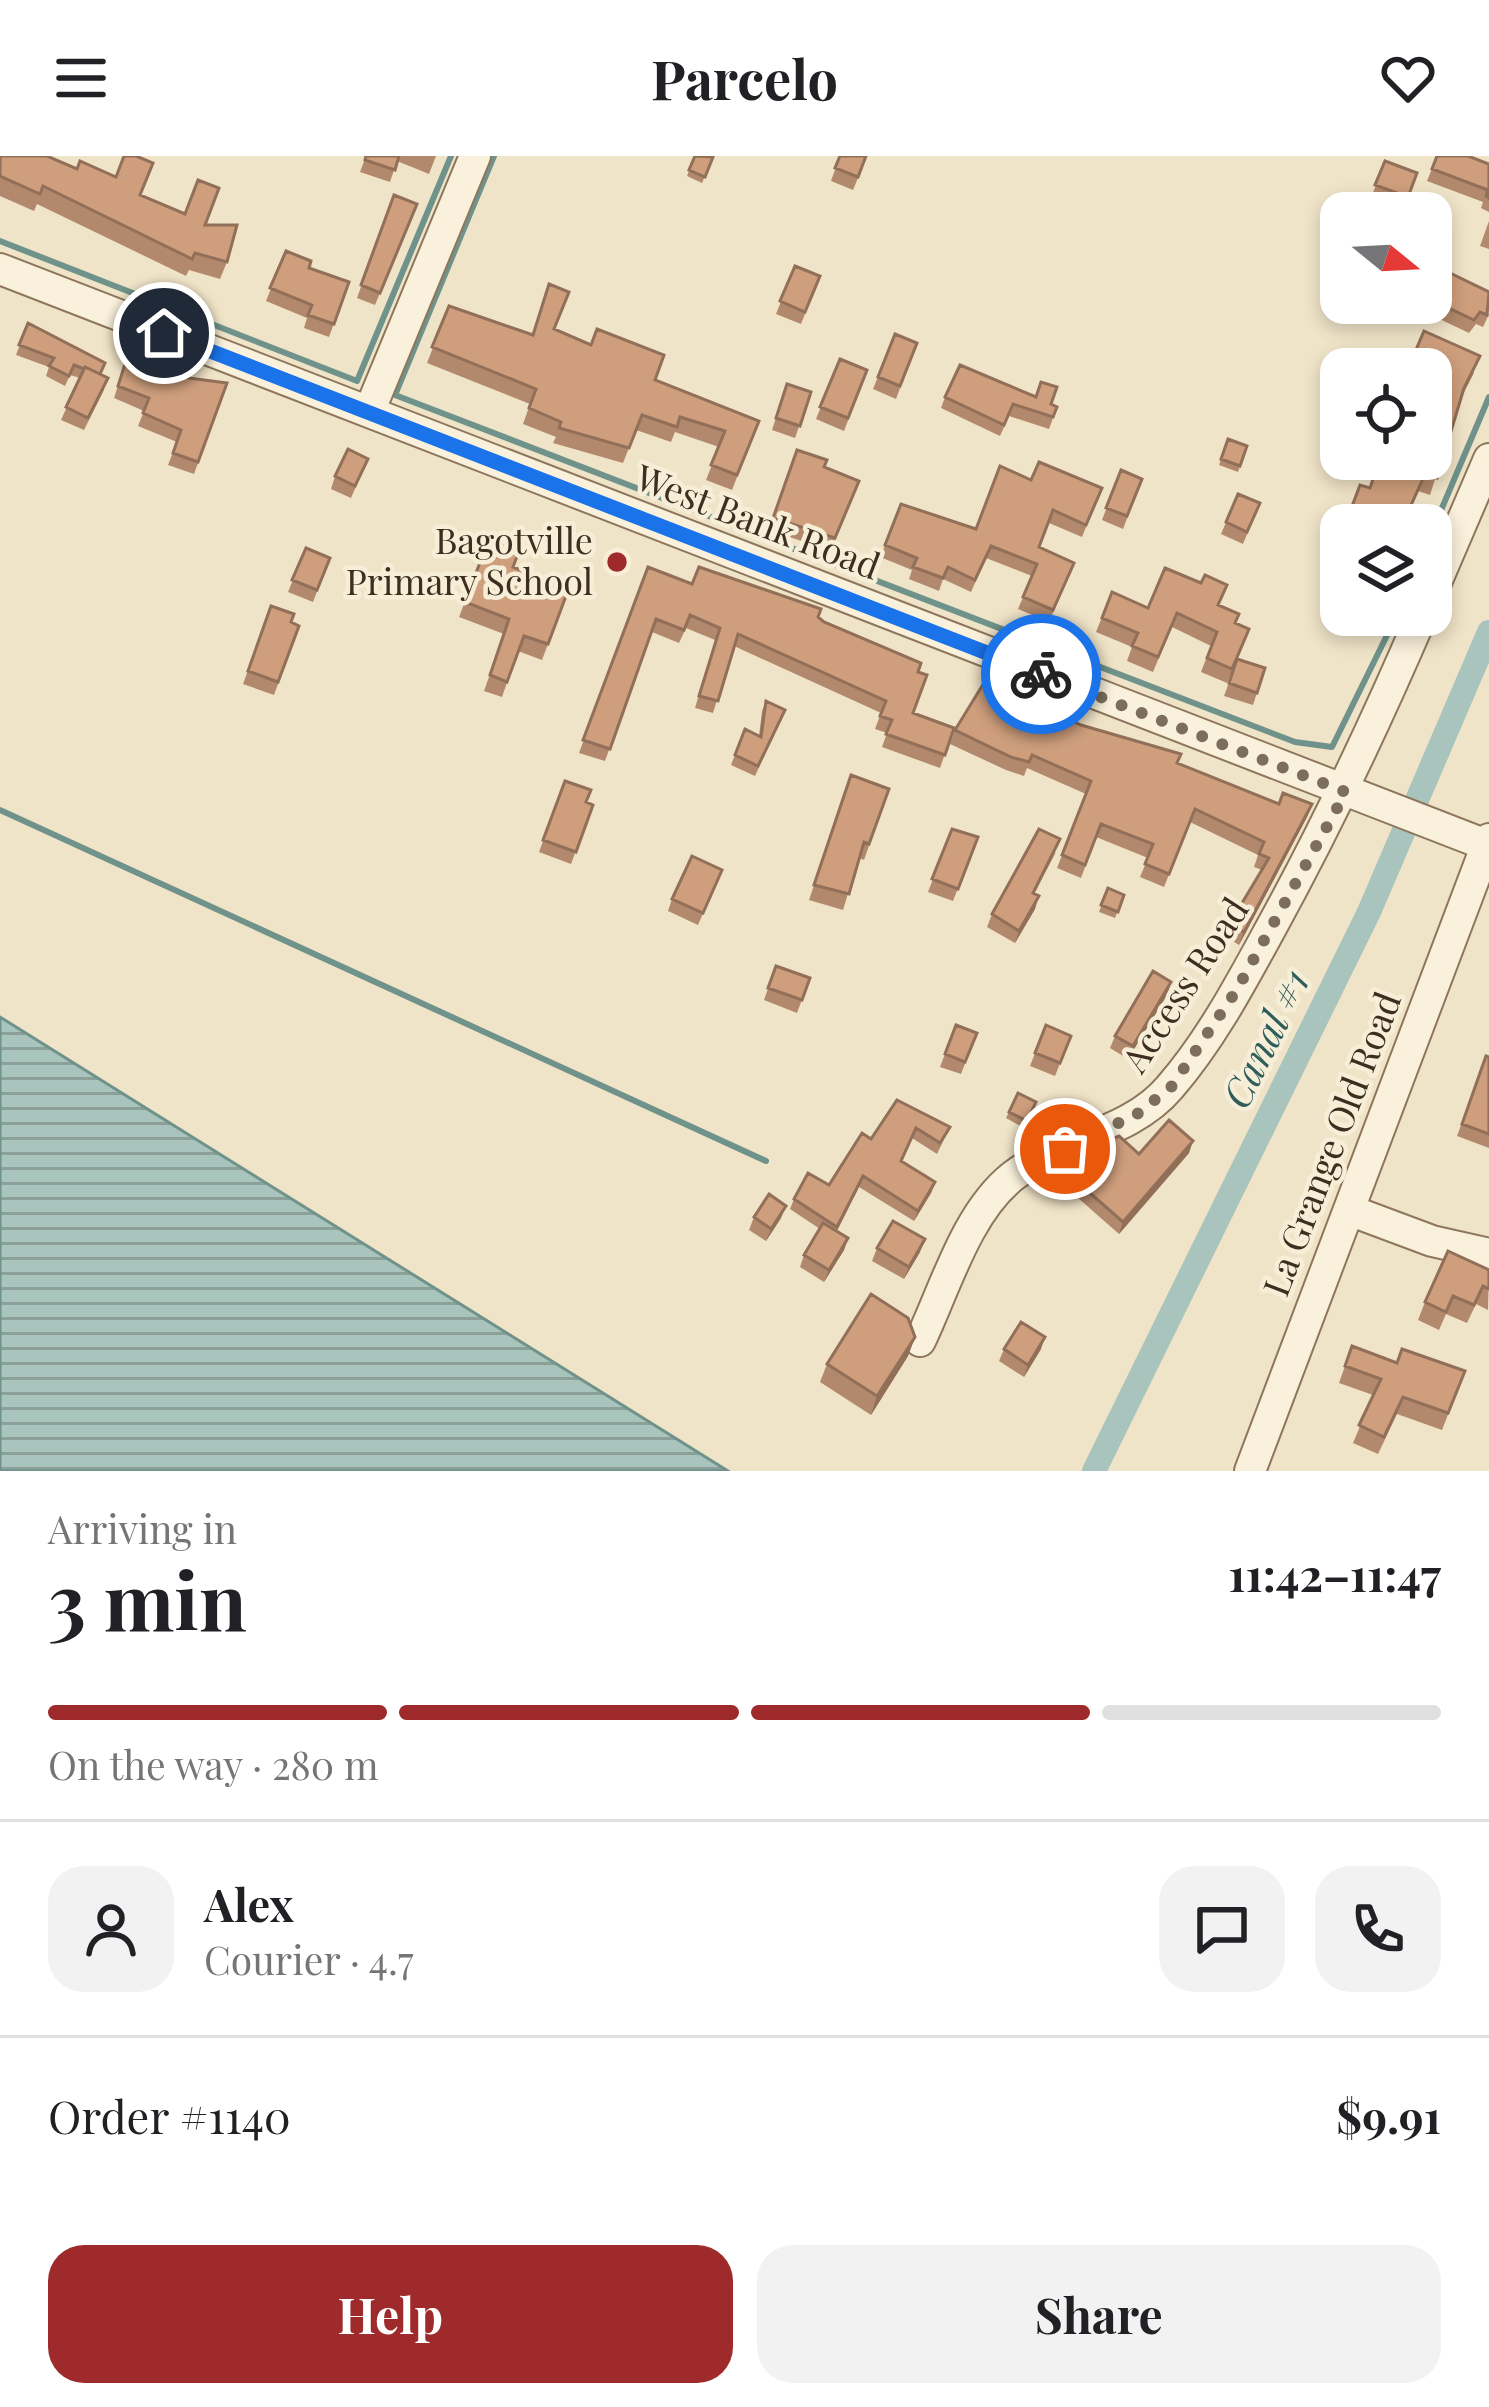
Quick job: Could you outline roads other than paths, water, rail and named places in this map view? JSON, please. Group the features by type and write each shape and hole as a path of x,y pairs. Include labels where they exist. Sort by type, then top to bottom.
{"street":[{"path":"369,412 475,156"},
{"name":"West Bank Road","path":"0,269 1482,842"},
{"path":"1452,545 1489,459"},
{"name":"Access Road","path":"920,1341 979,1217 1002,1186 1029,1166 1137,1114 1172,1086 1359,797 1415,636"},
{"name":"La Grange Old Road","path":"1250,1471 1482,842"},
{"path":"1349,1210 1432,1241 1489,1254"}],"water":[{"path":"0,1017 728,1471 0,1471"}],"waterway":[{"path":"0,241 357,381 451,156"},
{"path":"494,156 395,395 1295,742 1332,747 1387,636"},
{"path":"1444,504 1489,397"},
{"name":"Canal #1","path":"1094,1471 1369,912 1489,632"},
{"path":"0,810 766,1161"}],"place":[{"name":"Bagotville Primary School","path":"617,562"}]}
